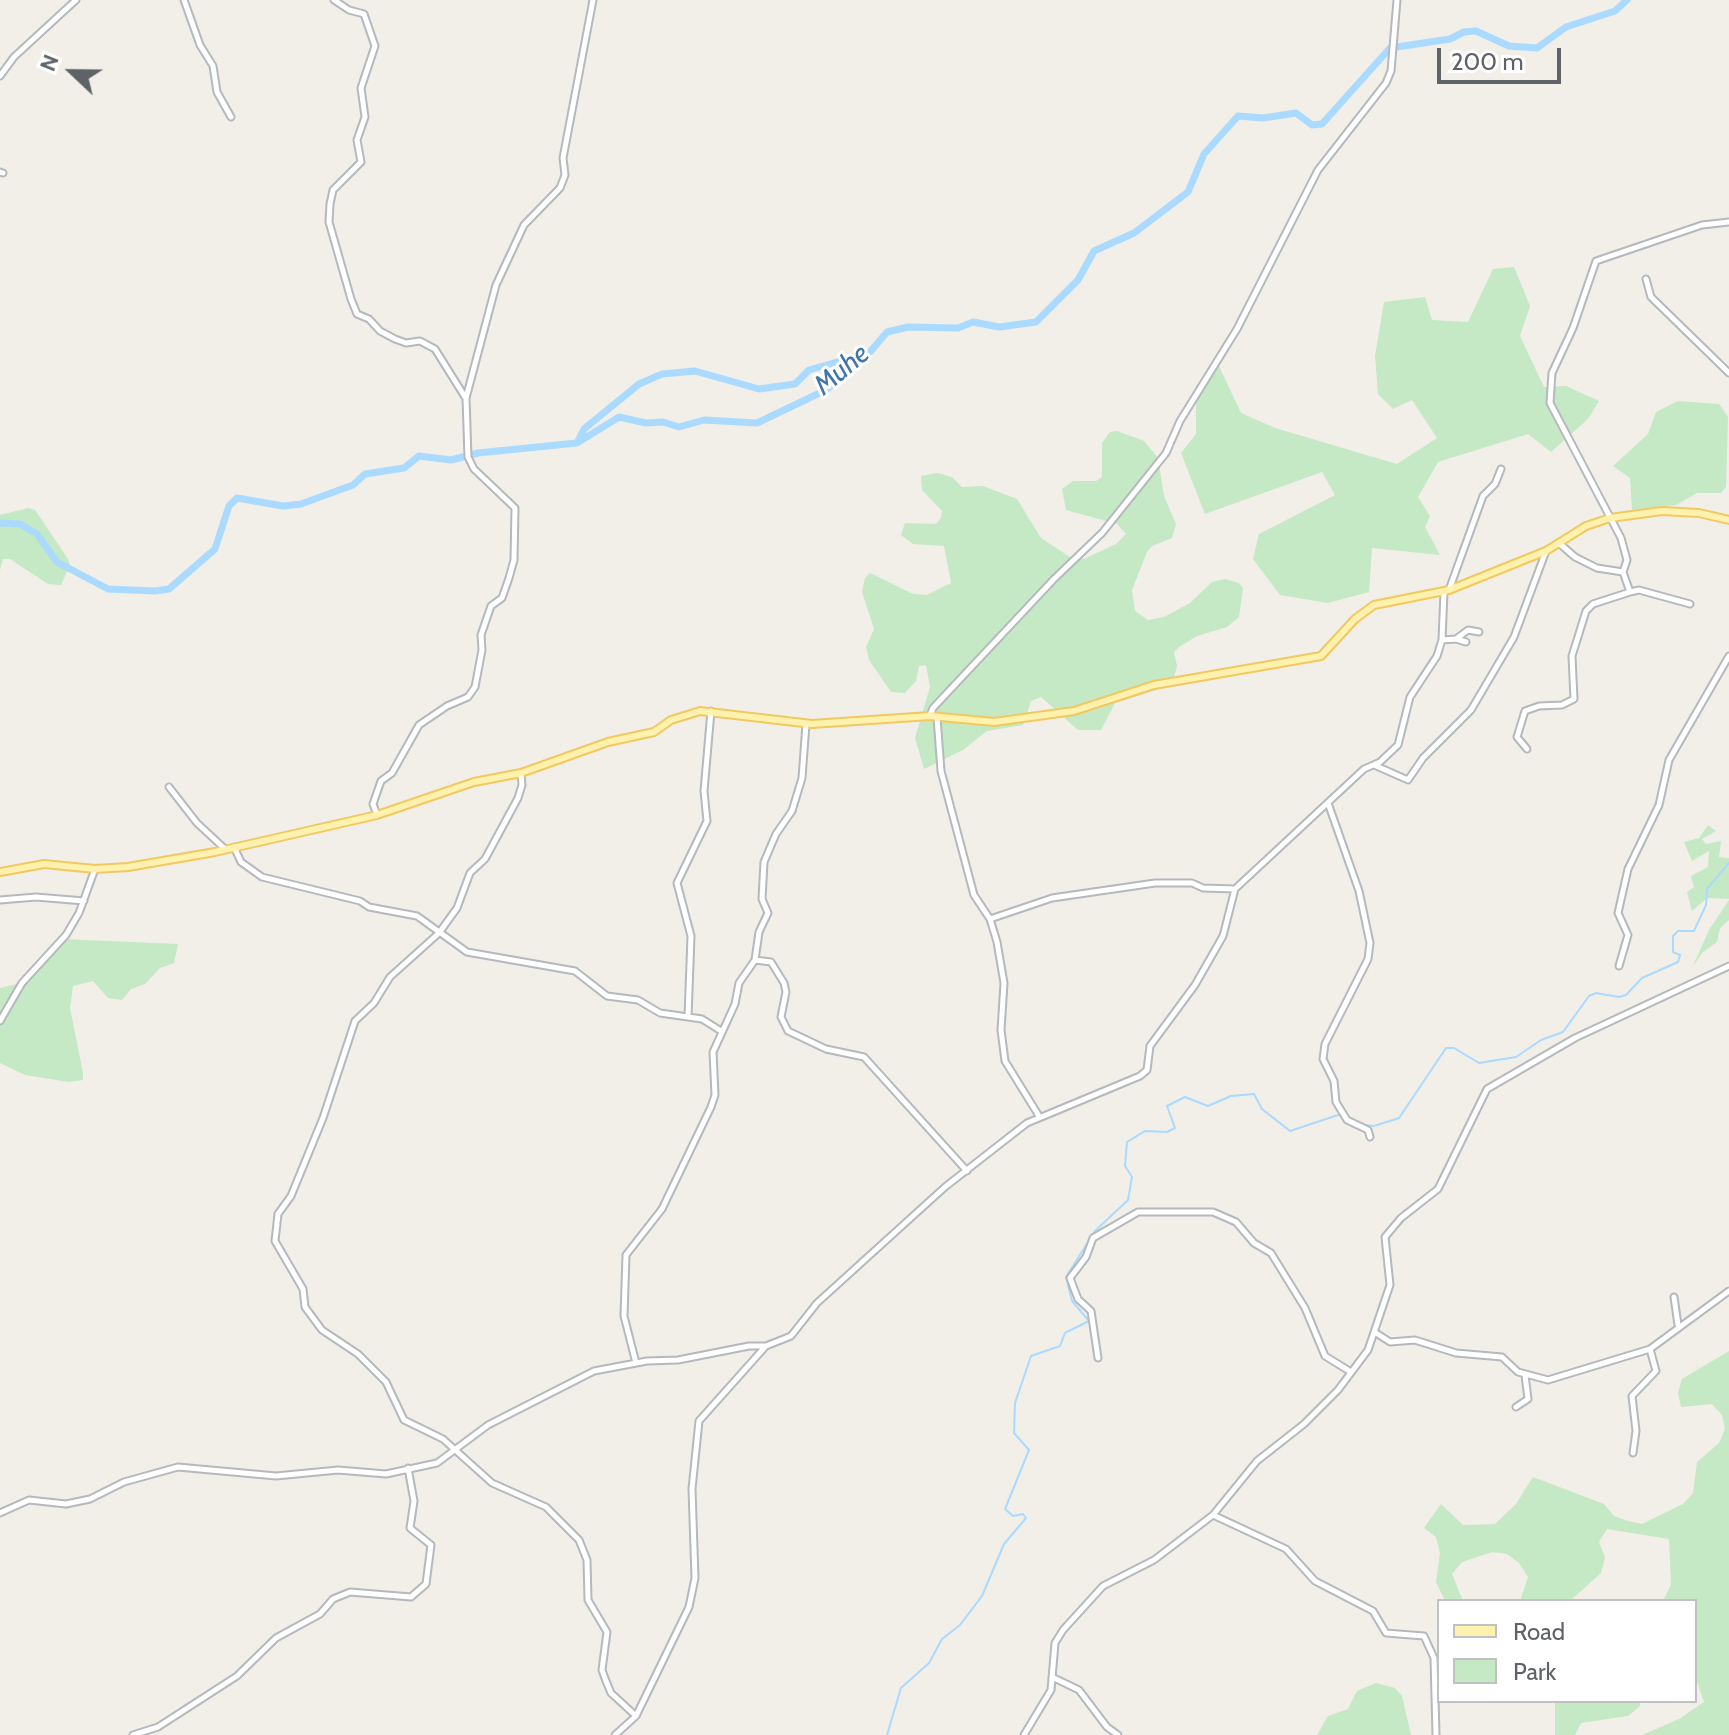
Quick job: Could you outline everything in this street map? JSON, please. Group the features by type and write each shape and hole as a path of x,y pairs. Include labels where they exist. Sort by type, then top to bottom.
{"main road":[{"path":"0,872 44,864 95,869 160,863 377,815 474,782 521,773 597,745 654,732 687,713 711,711 806,724 933,717 994,722 1074,711 1154,685 1321,656 1355,619 1374,605 1446,591 1546,551 1586,526 1610,518 1662,511 1699,513 1729,520"}],"street":[{"path":"0,76 14,57 76,0"},
{"path":"184,0 200,45 213,66 217,92 231,117"},
{"path":"334,0 349,10 364,14 375,46 361,88 365,117 357,140 361,162 333,190 330,204 329,222 351,299 357,314 369,319 388,335 406,343 420,341 435,349 466,398"},
{"path":"377,815 373,804 381,781 392,773 419,725 447,706 468,697 475,687 482,650 481,635 491,606 506,589 514,560 515,508 474,469 468,454 466,398 496,285 524,225 560,188 565,175 563,158 593,0"},
{"path":"1039,1116 1005,1061 1001,1030 1004,983 990,919 974,895 941,771 933,708 1054,579 1102,533 1166,453 1180,421 1237,329 1318,170 1386,83 1397,0"},
{"path":"1623,572 1626,569 1624,549 1549,398 1554,367 1573,328 1593,264 1702,225 1729,222"},
{"path":"1646,279 1651,297 1729,373"},
{"path":"0,1513 29,1500 66,1504 90,1499 124,1482 178,1467 276,1476 338,1470 386,1474 437,1463 488,1425 536,1403 557,1387 594,1371 766,1346 791,1336 817,1303 968,1171 1039,1116 1140,1076 1147,1070 1150,1046 1195,985 1223,936 1235,889 1364,769 1398,745 1410,697 1437,656 1442,640 1446,591 1483,496 1495,484 1501,469"},
{"path":"1560,544 1575,557 1597,568 1623,572"},
{"path":"1373,765 1408,780 1423,758 1471,710 1514,637 1546,551"},
{"path":"1623,572 1630,592"},
{"path":"1527,749 1517,737 1525,711 1562,705 1574,699 1572,656 1586,611 1593,604 1639,590 1690,604"},
{"path":"1456,639 1468,630 1479,632"},
{"path":"1442,640 1466,642"},
{"path":"1619,966 1628,935 1618,913 1628,869 1659,805 1669,760 1729,656"},
{"path":"688,1017 691,936 677,883 707,821 704,791 711,711"},
{"path":"636,1363 624,1316 626,1255 662,1209 711,1107 715,1095 713,1052 735,1004 739,983 755,960 759,932 768,913 762,899 764,862 776,834 792,811 804,765 806,724"},
{"path":"521,773 522,785 518,798 485,859 470,873 457,908 439,933 390,977 374,1003 355,1021 323,1118 291,1196 278,1214 275,1241 303,1289 305,1307 322,1330 358,1354 386,1382 404,1420 443,1439 492,1483 554,1513 579,1540 587,1560 588,1600 607,1632 602,1670 611,1693 636,1716"},
{"path":"169,787 197,823 225,849"},
{"path":"1328,803 1359,891 1370,943 1368,959 1325,1044 1323,1059 1334,1081 1336,1102 1347,1120 1368,1130 1370,1137"},
{"path":"234,847 241,862 262,877 360,901 369,907 417,916 467,952 575,971 607,996 638,1000 648,1009 702,1019 721,1031"},
{"path":"0,1021 22,983 66,935 84,901 95,869"},
{"path":"990,919 1052,898 1155,883 1192,883 1203,888 1235,889"},
{"path":"0,900 36,897 84,901"},
{"path":"755,960 771,962 784,983 786,992 781,1017 788,1031 826,1049 864,1057 968,1171"},
{"path":"1024,1735 1051,1690 1055,1643 1103,1586 1154,1560 1213,1515 1257,1461 1304,1424 1351,1372 1376,1333 1390,1285 1385,1237 1401,1218 1438,1189 1485,1092 1529,1062 1729,966"},
{"path":"1636,1001 1637,1009"},
{"path":"1098,1358 1091,1311 1078,1299 1070,1278 1086,1257 1093,1238 1138,1212 1213,1212 1236,1222 1254,1243 1271,1253 1305,1308 1325,1356 1351,1372"},
{"path":"1376,1333 1390,1342 1415,1340 1456,1353 1502,1357 1525,1374 1552,1379 1650,1349 1678,1325 1729,1291"},
{"path":"1674,1297 1678,1325"},
{"path":"615,1735 636,1716 689,1607 695,1578 692,1489 699,1421 766,1346"},
{"path":"1633,1453 1636,1431 1632,1396 1656,1371 1650,1349"},
{"path":"1516,1407 1528,1399 1525,1374"},
{"path":"133,1735 158,1727 237,1676 276,1638 293,1625 320,1614 333,1599 350,1592 411,1597 426,1584 431,1545 410,1528 414,1501 408,1468"},
{"path":"1213,1515 1286,1549 1315,1581 1373,1611 1386,1633 1424,1636 1434,1658 1436,1735"},
{"path":"1052,1677 1079,1690 1107,1727 1118,1735"}],"green space":[{"path":"1514,267 1530,306 1520,336 1544,387 1566,386 1599,401 1588,419 1551,452 1528,434 1438,462 1418,497 1430,516 1425,527 1440,555 1372,548 1369,592 1328,603 1280,595 1253,559 1259,534 1335,495 1322,472 1205,514 1181,453 1196,434 1196,404 1217,362 1241,413 1275,428 1397,464 1437,438 1412,400 1393,409 1378,394 1375,356 1384,302 1425,297 1432,320 1468,322 1493,269"},
{"path":"1678,401 1719,404 1728,417 1726,487 1721,493 1697,493 1676,505 1632,510 1630,478 1613,466 1648,434 1656,412"},
{"path":"1117,431 1144,441 1158,458 1164,496 1176,524 1172,538 1152,546 1147,552 1132,590 1135,611 1148,620 1164,617 1190,603 1212,582 1225,579 1239,583 1243,588 1239,617 1227,627 1197,636 1179,647 1174,652 1177,666 1169,686 1115,703 1101,730 1078,730 1041,697 1031,701 1023,725 987,731 963,750 924,769 915,738 930,687 926,665 919,666 916,681 905,693 891,692 869,660 866,647 874,629 862,592 865,578 870,573 913,594 927,595 951,583 944,546 913,544 901,535 905,523 936,524 941,518 942,511 922,490 921,476 937,473 952,477 962,487 983,486 1017,499 1041,538 1070,557 1084,559 1116,544 1126,534 1117,524 1066,510 1062,489 1073,481 1096,481 1102,477 1102,443 1110,432"},
{"path":"28,508 35,510 68,559 70,565 61,585 48,584 10,559 3,559 0,570 0,515"},
{"path":"1708,825 1716,831 1702,839 1706,844 1721,841 1719,857 1729,858 1729,899 1707,898 1692,911 1687,892 1694,887 1691,876 1708,867 1709,851 1692,861 1684,842 1699,838"},
{"path":"1729,900 1729,920 1720,928 1717,942 1703,952 1693,966 1709,930"},
{"path":"63,939 178,944 174,963 160,968 145,984 131,989 122,1000 108,998 93,981 73,986 70,1008 83,1080 69,1082 25,1075 0,1063 0,988 21,983 39,958"},
{"path":"1729,1351 1729,1735 1642,1735 1679,1719 1704,1702 1697,1682 1697,1599 1664,1599 1671,1585 1669,1539 1607,1529 1599,1542 1605,1557 1601,1573 1572,1599 1521,1599 1528,1577 1519,1563 1507,1554 1492,1552 1462,1562 1452,1574 1462,1599 1444,1599 1436,1582 1440,1553 1436,1537 1424,1528 1441,1504 1463,1525 1495,1524 1516,1504 1533,1477 1604,1504 1614,1516 1642,1524 1683,1504 1693,1493 1697,1462 1719,1443 1725,1429 1722,1415 1712,1404 1681,1407 1678,1393 1682,1379"},
{"path":"1376,1683 1395,1688 1402,1696 1411,1735 1317,1735 1328,1716 1348,1709 1357,1691"},
{"path":"1555,1703 1640,1703 1628,1716 1581,1723 1575,1735 1555,1735"}],"waterway":[{"name":"Muhe","path":"0,523 20,524 37,534 57,562 108,589 155,591 169,589 215,549 229,506 237,498 283,506 301,504 353,485 365,474 404,468 419,456 451,460 478,453 577,443 619,417 679,427 704,420 757,423 826,390 870,352 887,332 908,327 958,328 973,322 999,327 1036,322 1078,280 1094,251 1134,233 1188,192 1204,154 1238,116 1263,118 1296,113 1312,125 1322,124 1390,48 1450,39 1464,32 1476,31 1509,46 1537,48 1566,27 1615,11 1627,0"},
{"path":"578,441 584,429 639,384 662,374 695,371 759,389 795,384 809,370 865,354"},
{"path":"1364,1125 1374,1126 1399,1118 1446,1048 1454,1048 1479,1063 1516,1057 1541,1040 1563,1032 1589,996 1596,993 1619,997 1626,995 1642,978 1678,962 1680,955 1673,952 1673,936 1678,931 1694,931 1706,905 1707,889 1729,863"},
{"path":"887,1735 901,1688 929,1663 942,1639 960,1625 982,1596 1004,1544 1026,1518 1023,1514 1013,1516 1005,1509 1029,1450 1014,1433 1015,1403 1031,1356 1060,1346 1065,1333 1089,1321 1072,1301 1066,1277 1095,1231 1128,1200 1132,1177 1125,1166 1127,1142 1145,1131 1167,1132 1175,1128 1167,1106 1185,1097 1208,1106 1231,1096 1254,1094 1262,1109 1290,1131 1341,1114"}]}
